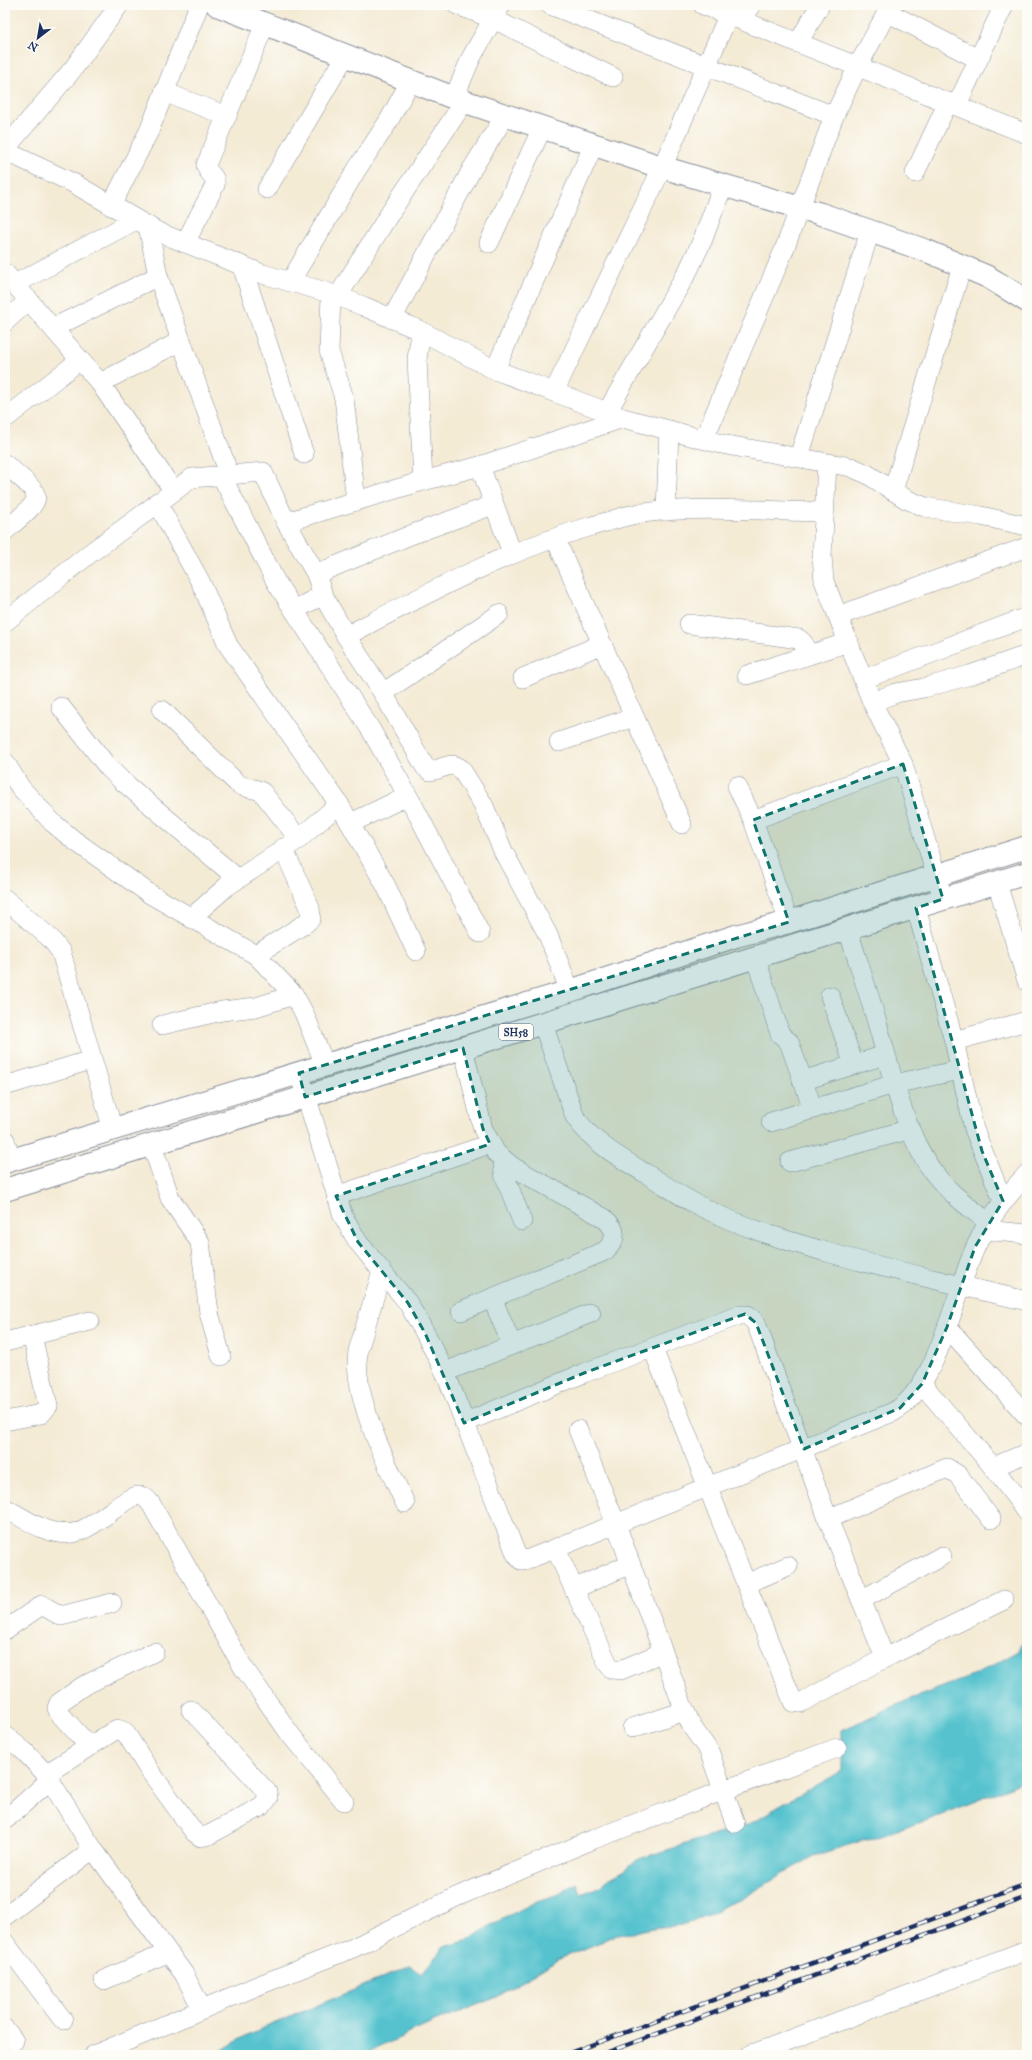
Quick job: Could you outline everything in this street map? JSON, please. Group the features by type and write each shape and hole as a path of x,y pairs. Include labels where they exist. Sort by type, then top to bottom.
{"main road":[{"path":"217,5 410,82 505,116 594,144 662,168 800,208 927,251 988,277 1027,301"},
{"name":"SH58","path":"7,1154 112,1130 570,991 736,936 789,922 1027,847"},
{"name":"SH58","path":"5,1190 462,1048 756,959 1027,873"}],"street":[{"path":"120,5 73,69 5,150 72,184 142,223 185,243 242,266 334,295 421,331 495,370 615,415 704,439 800,457 827,464 851,467 867,474 893,491 925,507 981,516 1027,526"},
{"path":"111,206 149,131 199,5"},
{"path":"457,5 497,12 613,77"},
{"path":"550,5 705,67 834,116"},
{"path":"703,5 740,13 798,42 1027,134"},
{"path":"798,42 820,5"},
{"path":"915,173 978,59 1004,5"},
{"path":"704,439 800,208 834,116 858,66 889,9 978,59"},
{"path":"356,501 344,398 329,351 334,295 390,213 459,100 471,58 497,12"},
{"path":"554,392 662,168 705,67 740,13"},
{"path":"185,243 215,185 214,178 208,171 206,165 265,24"},
{"path":"267,189 345,56"},
{"path":"290,282 357,169 388,122 410,82"},
{"path":"164,92 226,116"},
{"path":"392,319 472,169 505,116"},
{"path":"489,243 542,128"},
{"path":"495,370 594,144"},
{"path":"286,522 423,481 480,466 615,415 703,240 723,185"},
{"path":"142,223 158,276 181,340 225,474 276,582 373,734 408,796 480,933"},
{"path":"142,223 10,279 100,383 173,490"},
{"path":"800,457 870,231"},
{"path":"242,266 304,454"},
{"path":"893,491 962,266"},
{"path":"53,328 158,276"},
{"path":"5,322 29,300"},
{"path":"421,331 418,359 423,481"},
{"path":"100,383 181,340"},
{"path":"6,418 80,360"},
{"path":"666,511 669,430"},
{"path":"5,464 32,487 37,494 37,500 33,506 5,530"},
{"path":"827,464 822,569 826,588 872,702 903,764 943,899"},
{"path":"480,466 512,553"},
{"path":"5,622 157,502 192,478 262,472 286,522 316,574 323,595 346,636 383,693 427,770 433,771 451,764 456,765 461,769 483,804 504,853 548,935 570,991"},
{"path":"157,502 201,583 228,645 351,823 386,886 416,951"},
{"path":"316,574 413,534 494,505"},
{"path":"346,636 460,577 512,553 555,538 641,513 666,511 824,512"},
{"path":"555,538 682,824"},
{"path":"838,616 1027,547"},
{"path":"294,610 323,595"},
{"path":"383,693 499,614"},
{"path":"864,679 1027,617"},
{"path":"689,624 799,639 803,642 806,656"},
{"path":"747,675 849,642"},
{"path":"523,678 602,644"},
{"path":"872,702 896,693 924,688 970,675 1027,655"},
{"path":"61,707 121,780 237,878"},
{"path":"162,710 237,783 244,787 257,789 262,792 291,843 310,908 310,918 306,923 256,956"},
{"path":"559,742 634,717"},
{"path":"373,734 397,718"},
{"path":"5,762 12,783 75,841 150,894 256,956 294,995 304,1013 325,1065"},
{"path":"753,820 903,764"},
{"path":"737,786 753,820 789,922"},
{"path":"351,823 408,796"},
{"path":"191,918 237,878 291,843 339,804"},
{"path":"997,883 1027,981"},
{"path":"5,899 52,938 61,952 112,1130"},
{"path":"916,908 954,1041 974,1129 1003,1201"},
{"path":"848,930 879,1026 894,1084 911,1129 934,1173 986,1226 1027,1234"},
{"path":"756,959 780,1034 789,1042 813,1110"},
{"path":"162,1025 222,1011 247,1010 294,995"},
{"path":"830,996 854,1065"},
{"path":"954,1041 1027,1021"},
{"path":"543,1024 575,1116 583,1128 596,1140 633,1166 694,1203 769,1235 862,1262 1027,1301"},
{"path":"461,1312 605,1251 615,1238 613,1228 604,1218 504,1160 490,1144 483,1129 462,1048"},
{"path":"802,1081 886,1055"},
{"path":"5,1086 91,1060"},
{"path":"771,1122 894,1084 960,1070"},
{"path":"299,1073 336,1196 352,1233 408,1303 444,1372 518,1558 521,1560 530,1560 556,1548 804,1450 900,1408 922,1384 947,1327 961,1285 986,1226 1003,1201 1027,1174"},
{"path":"790,1162 911,1129"},
{"path":"336,1196 490,1144"},
{"path":"152,1145 170,1198 200,1242 209,1313 221,1356"},
{"path":"504,1160 504,1174 522,1221"},
{"path":"382,1271 358,1350 357,1362 367,1412 377,1442 405,1503"},
{"path":"492,1298 512,1345"},
{"path":"444,1372 591,1313"},
{"path":"464,1423 584,1373 653,1349 740,1315 748,1315 753,1318 804,1450 828,1519 885,1658"},
{"path":"5,1342 90,1321"},
{"path":"947,1327 1027,1414"},
{"path":"5,1421 41,1414 48,1406 32,1335"},
{"path":"653,1349 791,1699 795,1703 800,1703 885,1658 1004,1600"},
{"path":"922,1384 994,1467 1027,1512"},
{"path":"578,1430 616,1524 685,1711 692,1727 706,1744 735,1823"},
{"path":"994,1467 1027,1453"},
{"path":"828,1519 948,1468 954,1471 991,1519"},
{"path":"5,1508 53,1532 73,1533 94,1525 130,1498 138,1495 145,1498 151,1504 243,1667 290,1734 344,1800"},
{"path":"556,1548 608,1664 614,1670 621,1670 663,1652"},
{"path":"861,1600 942,1556"},
{"path":"574,1588 630,1564"},
{"path":"746,1584 788,1566"},
{"path":"5,1630 42,1605 61,1616 112,1603"},
{"path":"90,1746 59,1713 57,1708 59,1703 90,1682 154,1652"},
{"path":"5,1820 48,1777 90,1746 117,1729 123,1730 194,1832 201,1837 209,1836 262,1806 268,1798 267,1792 191,1710"},
{"path":"632,1728 685,1711"},
{"path":"5,1736 24,1751 48,1777 94,1849 167,1953 184,1974 202,2009"},
{"path":"94,2055 202,2009 353,1948 456,1897 594,1839 838,1748"},
{"path":"5,1916 94,1849"},
{"path":"5,1943 63,2020"},
{"path":"750,2055 1027,1950"},
{"path":"104,1980 167,1953"}],"highlighted area":[{"path":"903,764 943,899 916,908 982,1151 1003,1201 975,1247 947,1327 922,1384 900,1408 804,1449 756,1323 745,1314 584,1373 464,1423 425,1333 408,1303 358,1242 336,1196 490,1144 483,1129 463,1048 305,1097 299,1073 789,922 753,820"}],"water":[{"path":"1027,1631 1027,1780 929,1820 813,1856 741,1899 685,1925 659,1927 608,1937 603,1941 557,1960 497,1997 434,2022 362,2055 214,2055 247,2035 411,1966 421,1974 444,1947 469,1940 491,1925 537,1901 559,1894 577,1883 581,1894 600,1887 605,1881 625,1870 636,1860 748,1824 842,1771 842,1730 908,1700 975,1675 1019,1651"}],"railway":[{"path":"564,2055 1027,1884"},
{"path":"600,2055 1027,1897"}]}
